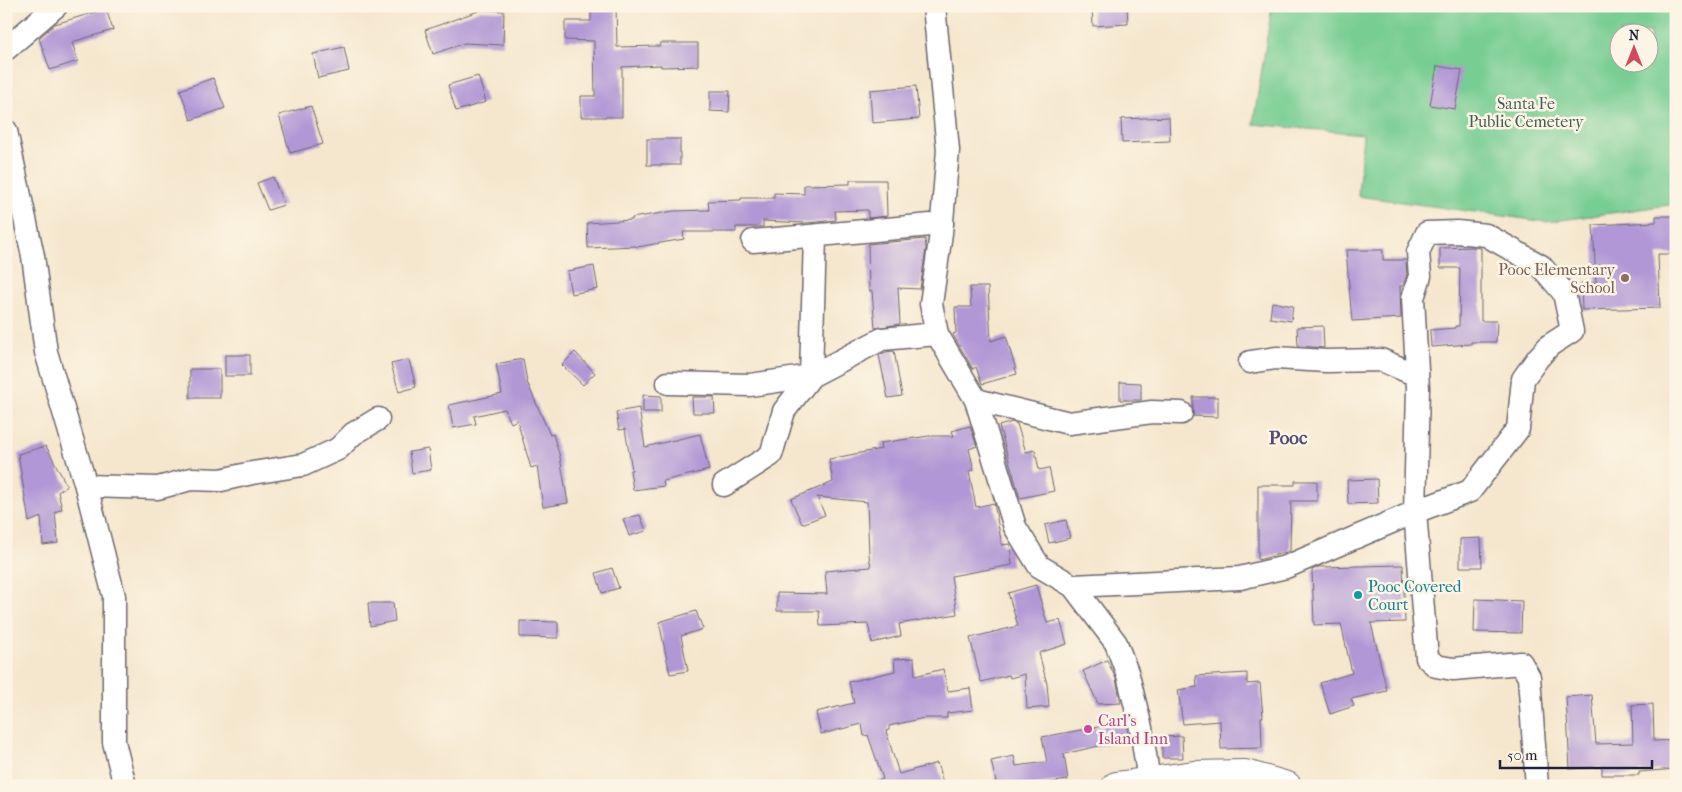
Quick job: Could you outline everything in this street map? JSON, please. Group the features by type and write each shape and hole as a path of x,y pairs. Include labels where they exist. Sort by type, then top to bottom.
{"street":[{"path":"6,50 56,6"},
{"path":"934,6 948,150 942,224 930,304 937,334 976,400 1015,527 1040,566 1072,586 1116,642 1128,675 1141,728 1149,781"},
{"path":"6,132 33,256 46,352 86,486 114,596 114,742 125,786"},
{"path":"753,241 942,224"},
{"path":"1072,586 1240,578 1286,567 1415,512 1470,491 1518,429 1522,379 1550,345 1572,331 1564,293 1541,266 1486,235 1457,232 1427,233 1418,252 1420,276 1413,298 1418,388 1415,512 1427,658 1436,666 1453,668 1521,663 1529,677 1537,786"},
{"path":"724,484 770,455 784,411 811,376 815,236"},
{"path":"668,383 750,385 811,376 882,339 937,334"},
{"path":"1250,362 1276,358 1326,361 1380,360 1416,375"},
{"path":"976,400 1069,423 1152,412 1182,414"},
{"path":"86,486 158,488 191,479 221,480 304,465 338,449 353,434 378,419"},
{"path":"1116,786 1194,776 1245,774 1286,786"}],"green space":[{"name":"Santa Fe Public Cemetery","path":"1272,6 1676,6 1676,204 1547,222 1358,196 1363,134 1253,124"}],"building":[{"path":"591,6 616,6 617,47 660,46 660,43 698,43 698,66 622,67 622,117 581,117 581,96 595,96 594,41 565,40 565,21 591,21"},
{"path":"1092,6 1127,6 1128,24 1093,26"},
{"path":"106,9 113,30 72,42 78,61 50,70 39,38 55,24"},
{"path":"481,10 504,11 503,45 465,43 433,54 425,30"},
{"path":"344,47 349,71 318,78 313,54"},
{"path":"1437,66 1462,70 1455,109 1430,105"},
{"path":"478,76 486,102 456,111 448,85"},
{"path":"213,78 225,108 191,120 180,90"},
{"path":"916,86 919,119 872,123 870,90"},
{"path":"710,91 730,91 729,112 710,111"},
{"path":"311,106 323,144 290,153 279,115"},
{"path":"1169,117 1170,141 1122,143 1121,119"},
{"path":"647,139 680,139 680,165 647,165"},
{"path":"273,177 284,205 268,210 257,183"},
{"path":"850,180 886,180 887,216 868,218 868,210 835,211 836,220 807,223 763,221 763,227 736,227 736,232 683,232 684,239 637,247 588,248 587,223 632,220 632,218 674,211 709,210 708,201 774,198 774,193 804,194 804,185 850,184"},
{"path":"1656,216 1676,216 1676,254 1658,254 1660,308 1582,310 1581,283 1596,283 1593,225 1656,222"},
{"path":"925,239 926,249 920,289 898,288 900,324 875,328 872,291 869,291 868,244"},
{"path":"1440,248 1481,248 1481,321 1497,321 1496,342 1471,342 1471,344 1431,347 1430,330 1459,326 1460,268 1440,268"},
{"path":"1346,250 1383,250 1383,260 1406,260 1407,274 1403,286 1400,286 1401,318 1352,321"},
{"path":"594,266 598,289 571,294 567,271"},
{"path":"970,287 988,287 991,341 1006,336 1017,374 982,384 976,367 973,369 956,340 953,334 956,333 955,307 971,307"},
{"path":"1272,302 1293,306 1291,321 1270,318"},
{"path":"1323,326 1324,348 1298,346 1297,327"},
{"path":"894,351 902,396 888,398 879,355"},
{"path":"575,352 595,373 583,385 562,365"},
{"path":"225,355 250,355 250,376 225,376"},
{"path":"523,359 527,382 550,435 553,434 560,457 568,503 543,507 537,466 531,468 517,420 511,423 505,409 474,416 476,424 453,428 449,405 502,394 496,364"},
{"path":"409,360 416,387 399,392 391,364"},
{"path":"190,369 220,369 220,398 190,398"},
{"path":"1120,382 1141,383 1141,400 1120,400"},
{"path":"643,395 661,396 661,412 643,412"},
{"path":"692,397 714,397 715,413 693,413"},
{"path":"1193,397 1218,397 1218,417 1193,416"},
{"path":"639,408 645,447 700,434 709,470 663,481 664,486 633,490 630,470 632,470 625,429 619,430 616,412"},
{"path":"1012,422 1017,424 1026,452 1035,450 1039,470 1049,468 1054,491 1020,498 999,426"},
{"path":"970,426 977,446 969,449 974,470 969,471 976,507 994,503 1002,545 1010,544 1012,565 951,576 957,614 899,624 901,636 872,643 868,624 820,626 819,611 777,611 777,593 827,594 825,571 871,567 867,502 817,497 825,515 802,524 791,499 833,482 829,459 881,449 880,443 929,436 954,436 952,431"},
{"path":"46,446 67,486 58,492 62,509 55,512 58,543 43,545 41,517 29,522 18,454"},
{"path":"428,449 431,470 412,473 409,452"},
{"path":"1377,479 1378,503 1348,504 1347,480"},
{"path":"1295,481 1317,481 1317,501 1291,501 1290,551 1258,560 1258,485 1295,485"},
{"path":"640,515 646,531 629,536 623,519"},
{"path":"1066,520 1070,538 1049,543 1045,525"},
{"path":"1481,538 1482,567 1460,567 1460,539"},
{"name":"Pooc Covered Court","path":"1403,565 1405,622 1371,623 1387,691 1351,699 1354,706 1330,714 1320,683 1352,673 1341,624 1314,625 1312,570 1319,567"},
{"path":"612,568 619,588 602,593 596,573"},
{"path":"1036,585 1047,623 1060,620 1067,644 1039,653 1047,684 1049,707 1027,709 1025,674 1010,678 1009,675 981,682 970,638 1018,626 1008,593"},
{"path":"1475,599 1522,601 1521,633 1474,632"},
{"path":"368,603 393,603 395,621 370,626"},
{"path":"696,611 703,629 681,636 688,671 670,674 659,622"},
{"path":"520,621 558,622 558,638 520,637"},
{"path":"914,658 915,676 943,669 948,691 970,688 973,710 947,713 947,718 924,718 889,726 889,730 886,731 899,774 937,763 944,786 875,786 874,782 883,779 868,735 864,736 862,724 821,734 816,712 854,703 849,682 895,671 894,659"},
{"path":"1107,660 1116,679 1121,703 1098,704 1083,671"},
{"path":"1247,673 1247,684 1260,683 1263,717 1261,717 1262,748 1221,749 1220,721 1183,724 1178,690 1197,687 1196,676"},
{"path":"1592,695 1596,744 1633,743 1632,705 1653,704 1654,741 1676,740 1676,769 1639,772 1639,775 1602,775 1602,767 1570,769 1566,697"},
{"path":"1126,722 1129,739 1064,754 1068,780 1025,786 997,786 991,761 1014,756 1016,766 1047,762 1042,737"},
{"path":"1182,736 1183,758 1162,758 1162,737"}],"place":[{"name":"Pooc Elementary School","path":"1625,278"},
{"name":"Pooc Covered Court","path":"1358,595"},
{"name":"Carl’s Island Inn","path":"1088,729"}],"district":[{"name":"Pooc","path":"1288,437"}]}
